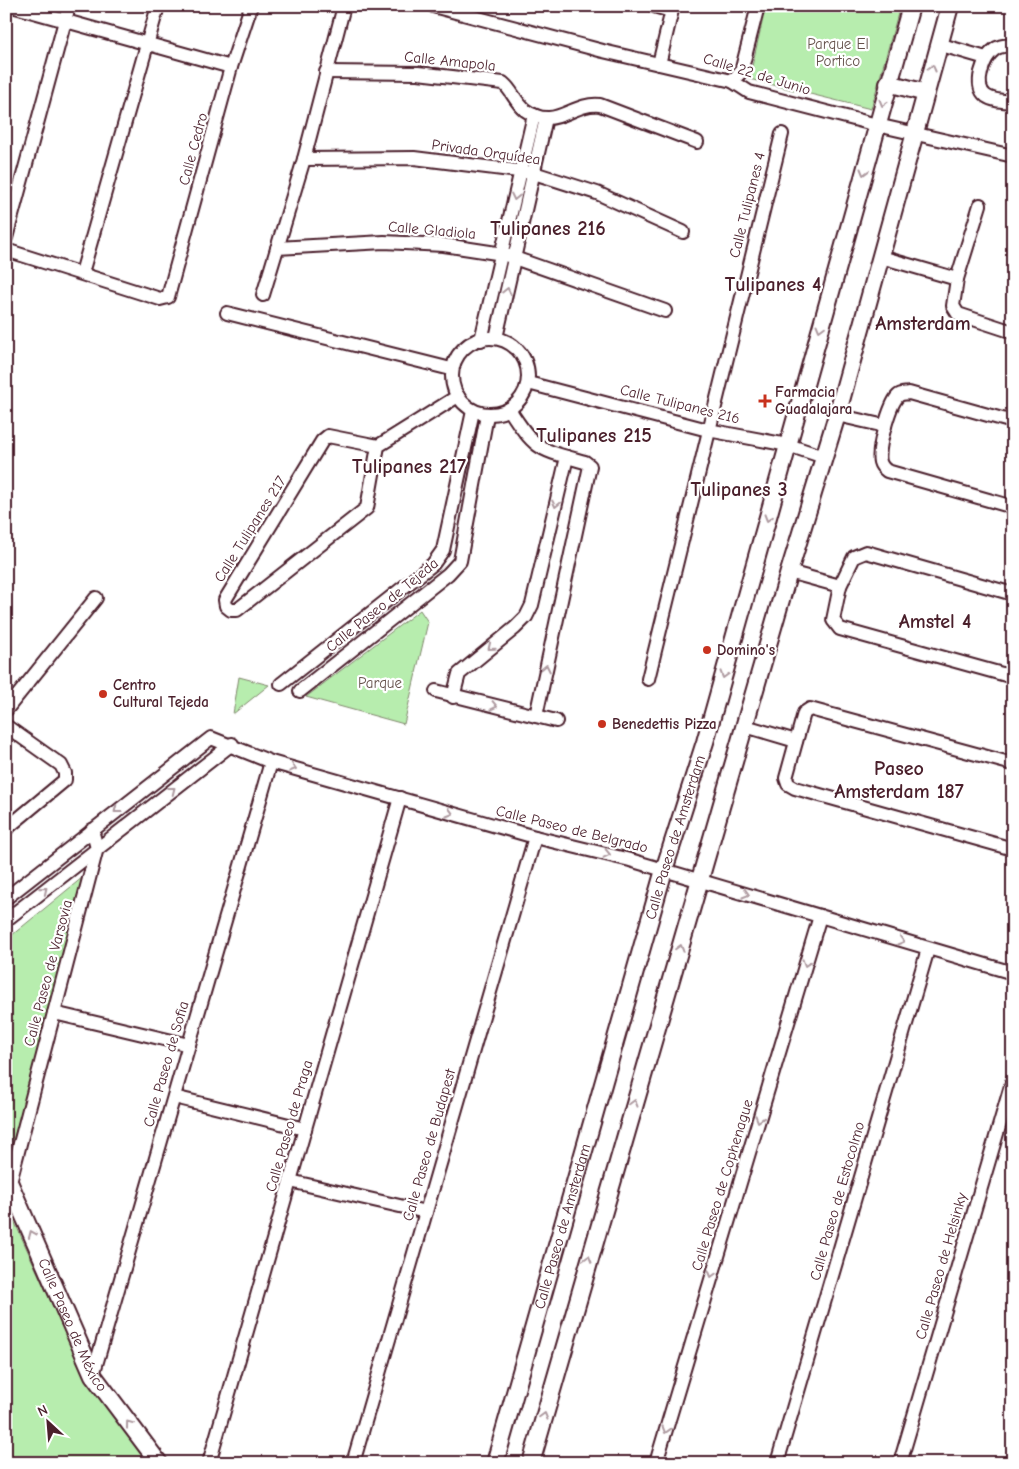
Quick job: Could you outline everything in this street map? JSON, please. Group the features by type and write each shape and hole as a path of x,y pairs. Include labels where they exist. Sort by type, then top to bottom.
{"main road":[{"name":"Calle Paseo de Amsterdam","path":"495,1463 664,870 705,742 911,6"},
{"path":"531,1463 699,880 837,414 950,6"},
{"path":"888,83 926,93"},
{"name":"Calle Paseo de México","path":"8,1178 93,1376 159,1463"}],"street":[{"path":"12,6 231,68"},
{"path":"6,238 69,6"},
{"path":"6,250 82,273 158,6"},
{"name":"Calle Cedro","path":"82,273 160,299 166,299 170,293 231,68 251,6"},
{"path":"263,295 304,159 344,6"},
{"name":"Calle 22 de Junio","path":"433,6 660,64 732,80 749,92 877,125 916,132 1013,156"},
{"path":"654,6 672,8 660,64"},
{"path":"732,80 741,72 758,6"},
{"path":"938,44 990,54"},
{"path":"1013,45 1002,46 990,54 980,79 982,92 987,97 1013,102"},
{"name":"Calle Amapola","path":"326,72 418,73 503,83 516,101 540,117"},
{"path":"481,340 502,254 527,172 540,117 564,115 590,105 600,105 697,142"},
{"name":"Calle Tulipanes 4","path":"648,679 782,134"},
{"name":"Privada Orquídea","path":"304,159 414,158 527,172 597,194 683,232"},
{"path":"496,338 515,257 527,172"},
{"path":"980,205 957,279 954,310 958,314 1013,332"},
{"name":"Calle Gladiola","path":"277,248 384,242 444,245 502,254 665,311"},
{"path":"881,257 957,279"},
{"path":"226,312 452,369"},
{"path":"496,338 507,342 518,351 526,364 528,383 524,393 509,409 487,414 473,411 453,389 452,369 464,348 481,340 496,338"},
{"name":"Calle Tulipanes 216","path":"528,383 708,430 788,445 824,457"},
{"path":"1013,422 909,393 897,397 885,426 879,461 882,468 887,471 1013,507"},
{"path":"378,446 458,396"},
{"path":"509,409 534,444 544,450 586,462 590,466 536,716"},
{"name":"Calle Paseo de Tejeda","path":"282,684 434,564 443,550 473,411"},
{"name":"Calle Paseo de Tejeda","path":"300,691 448,574 460,561 487,414"},
{"path":"837,414 885,426"},
{"name":"Calle Tulipanes 217","path":"328,436 335,436 378,446 368,508 237,610 231,610 226,606 225,600 322,442 328,436"},
{"path":"453,697 459,674 515,628 526,617 532,605 567,457"},
{"path":"1013,594 866,552 854,556 840,586 833,620 840,629 1013,678"},
{"path":"789,572 840,586"},
{"path":"6,710 96,598"},
{"path":"436,691 453,697 556,721"},
{"path":"1013,764 810,709 804,713 786,778 788,784 795,788 1013,849"},
{"path":"6,726 61,765 65,773 64,780 6,829"},
{"path":"745,726 796,742"},
{"name":"Calle Paseo de Belgrado","path":"92,830 211,738 232,744 271,762 535,837 664,870 1013,973"},
{"path":"6,920 232,744"},
{"name":"Calle Paseo de Sofia","path":"93,1376 271,762"},
{"name":"Calle Paseo de Praga","path":"209,1463 400,798"},
{"path":"6,898 92,830 97,848"},
{"name":"Calle Paseo de Budapest","path":"354,1463 535,837"},
{"name":"Calle Paseo de Varsovia","path":"8,1178 97,848"},
{"name":"Calle Paseo de Cophenague","path":"656,1463 820,916"},
{"name":"Calle Paseo de Estocolmo","path":"777,1463 928,949"},
{"path":"54,1013 189,1046"},
{"name":"Calle Paseo de Helsinky","path":"900,1463 1013,1079"},
{"path":"174,1097 305,1130"},
{"path":"290,1181 426,1212"}],"green space":[{"name":"Parque El Portico","path":"766,6 886,6 899,10 871,109 749,79"},
{"name":"Parque","path":"420,610 428,622 404,724 306,697"},
{"path":"239,677 269,685 233,714"},
{"path":"88,873 6,1166 6,940"},
{"path":"6,1203 80,1366 152,1463 6,1463"}],"place":[{"name":"Farmacia Guadalajara","path":"765,401"},
{"name":"Domino's","path":"707,650"},
{"name":"Centro Cultural Tejeda","path":"103,694"},
{"name":"Benedettis Pizza","path":"602,724"}],"district":[{"name":"Tulipanes 216","path":"548,228"},
{"name":"Tulipanes 4","path":"773,284"},
{"name":"Amsterdam","path":"923,323"},
{"name":"Tulipanes 215","path":"594,435"},
{"name":"Tulipanes 217","path":"409,466"},
{"name":"Tulipanes 3","path":"739,489"},
{"name":"Amstel 4","path":"935,621"},
{"name":"Paseo Amsterdam 187","path":"899,780"}]}
